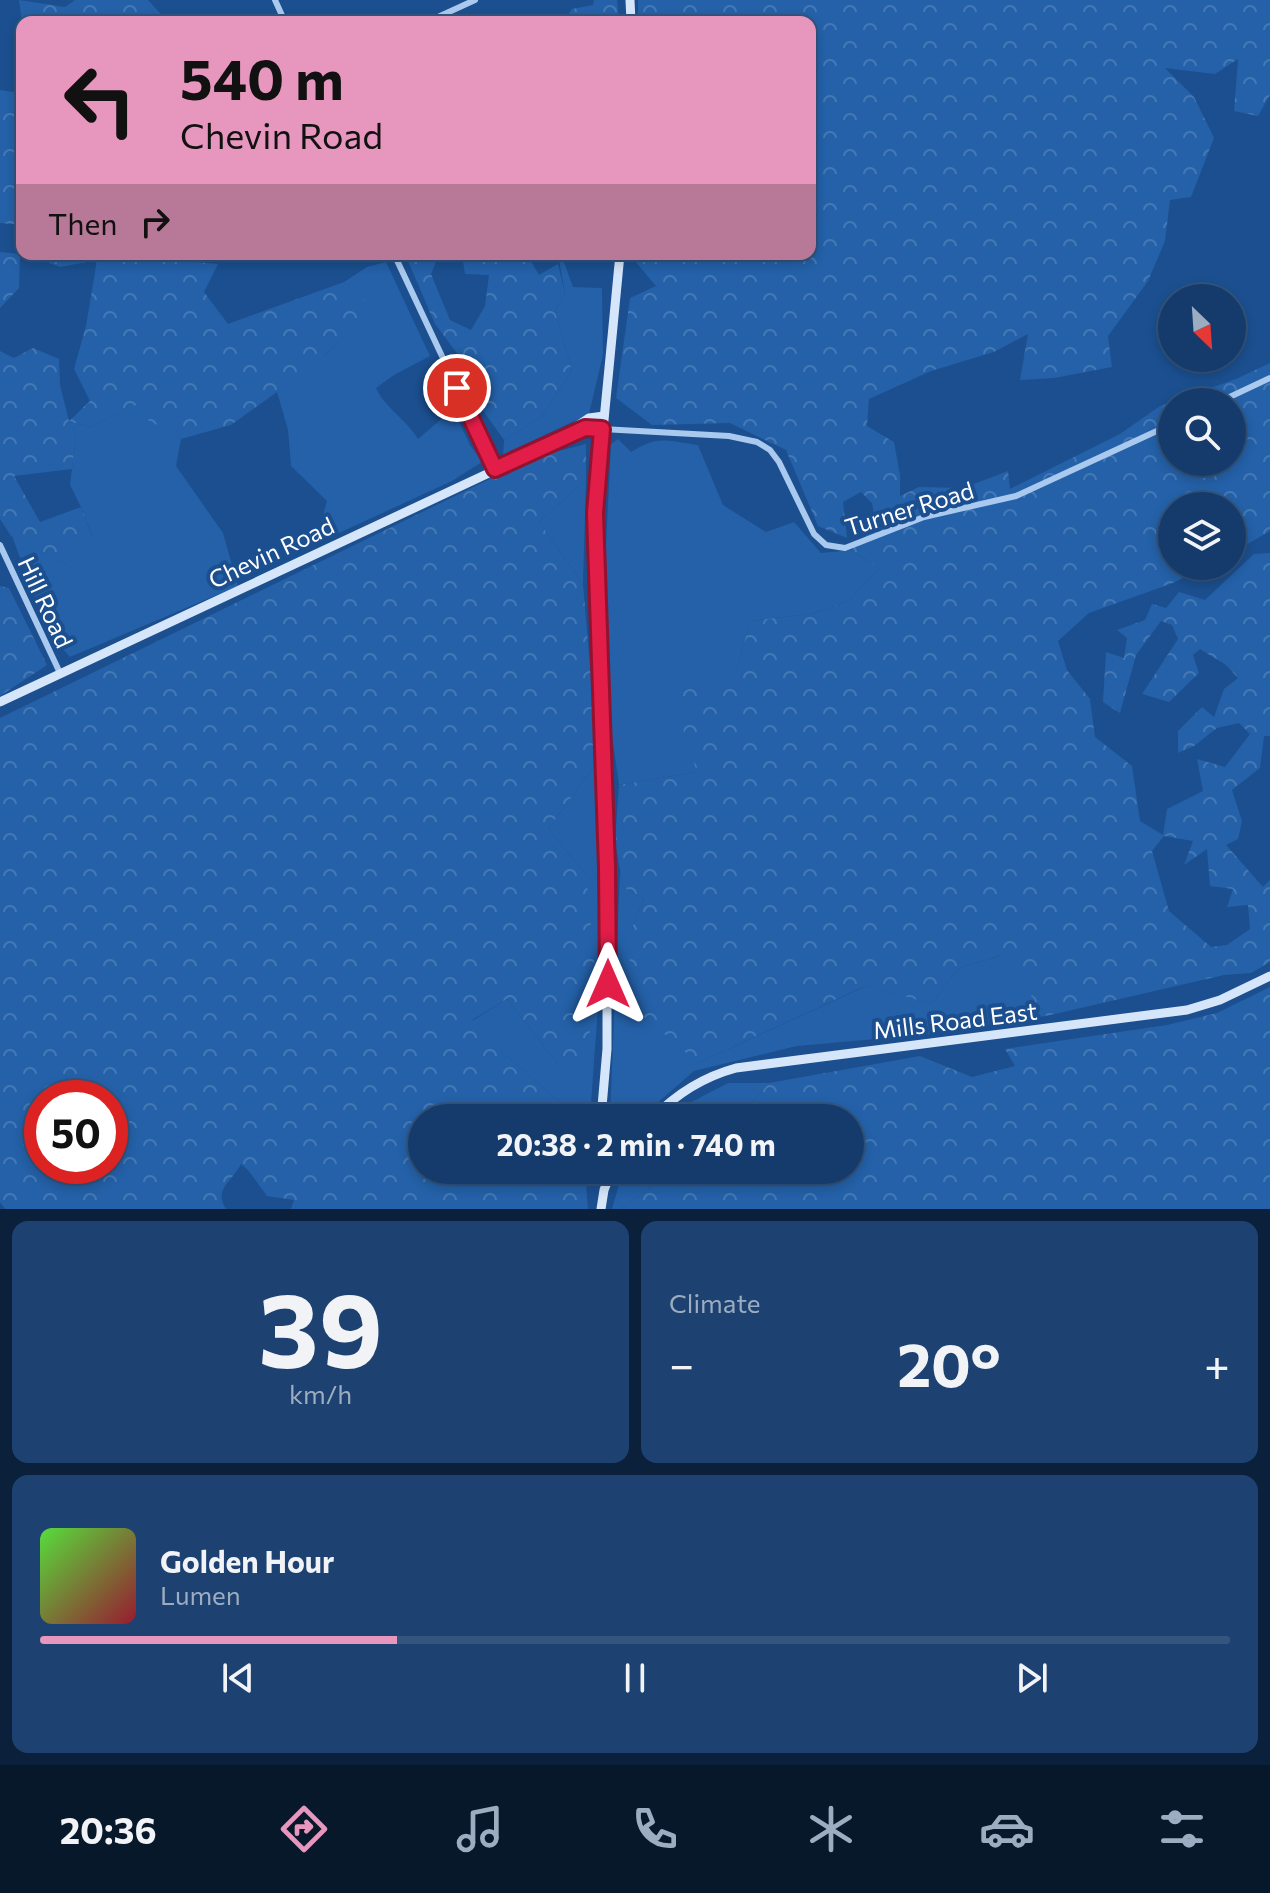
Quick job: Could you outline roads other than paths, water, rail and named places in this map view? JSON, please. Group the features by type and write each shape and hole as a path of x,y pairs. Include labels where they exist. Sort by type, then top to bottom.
{"main road":[{"path":"602,1104 607,1049 607,868 595,513 619,260"},
{"name":"Chevin Road","path":"560,439 580,422 604,416"},
{"name":"Chevin Road","path":"0,702 560,439 585,428 602,429"},
{"name":"Mills Road East","path":"668,1104 694,1084 736,1068 1187,1010 1220,1000 1270,976"},
{"path":"601,1209 606,1184"}],"street":[{"path":"440,16 475,0"},
{"path":"397,260 495,469"},
{"path":"1246,389 1270,378"},
{"name":"Turner Road","path":"602,429 729,436 757,442 770,450 779,462 814,534 826,545 845,548 924,517 1016,496 1158,430"},
{"name":"Hill Road","path":"0,545 60,673"}]}
